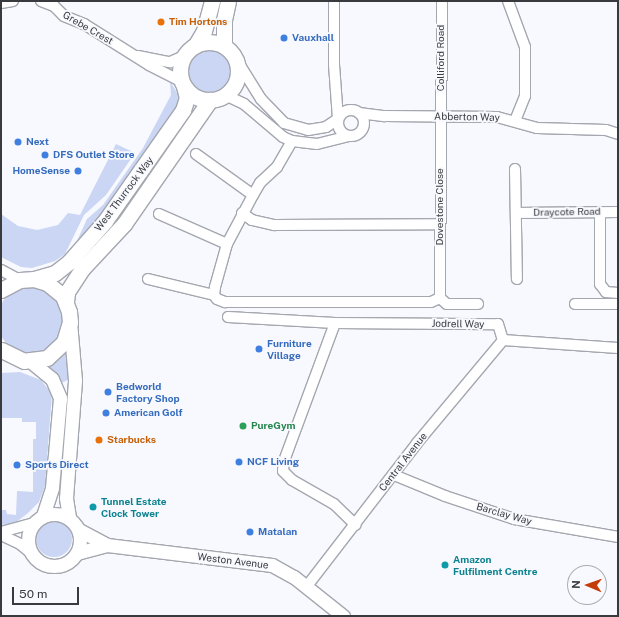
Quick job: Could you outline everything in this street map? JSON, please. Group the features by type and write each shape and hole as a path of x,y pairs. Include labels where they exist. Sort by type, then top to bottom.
{"main road":[{"path":"195,46 208,42 224,46 236,60 238,76 235,85 225,96 210,100 197,98 183,84 180,69 184,56 195,46 204,31 212,1"},
{"path":"224,46 224,20 228,1"},
{"name":"West Thurrock Way","path":"1,290 27,280 55,273 64,266 105,221 183,110 186,98 183,84"},
{"name":"West Thurrock Way","path":"66,302 67,292 82,269 124,224 210,100"},
{"path":"1,364 47,358 57,351 67,335 70,322 66,302 53,287 27,280"},
{"path":"1,350 23,361"}],"street":[{"path":"1,3 13,1"},
{"name":"Grebe Crest","path":"41,1 54,6 64,16 84,24 183,84"},
{"path":"334,1 335,79 339,128 350,136"},
{"name":"Colliford Road","path":"441,116 442,1"},
{"path":"508,1 525,47 525,96 515,121"},
{"name":"Grebe Crest","path":"136,56 170,62 184,56"},
{"path":"236,60 261,99 284,123 308,130 326,127 338,119 344,112 355,111"},
{"path":"225,96 244,104 283,137 292,141 317,144 350,136 362,130 363,119 355,111 335,79"},
{"name":"Abberton Way","path":"355,111 385,116 497,117 537,128 606,130 618,134"},
{"name":"Abberton Way","path":"362,130 372,122 385,116"},
{"name":"Dovestone Close","path":"440,298 441,116"},
{"path":"214,295 220,264 227,244 242,214 260,183 278,167 292,141"},
{"path":"196,154 253,195"},
{"path":"515,169 517,279"},
{"path":"600,212 600,284 606,292 618,293"},
{"name":"Draycote Road","path":"516,213 618,212"},
{"path":"159,214 227,244"},
{"path":"242,214 252,220 274,225 440,224"},
{"path":"1,270 27,280"},
{"path":"148,279 214,295 217,299 225,302 431,302 440,298 447,304 478,304"},
{"path":"575,304 618,304"},
{"path":"228,317 335,322 284,461 283,471 287,477 334,504 356,525"},
{"path":"69,518 66,498 75,380 70,322"},
{"name":"Jodrell Way","path":"335,322 498,324 503,340"},
{"path":"503,340 618,348"},
{"name":"Central Avenue","path":"307,586 356,525 417,443 503,340"},
{"path":"23,361 52,379 60,398 52,488 38,519 28,536 32,554"},
{"name":"Barclay Way","path":"394,475 445,496 514,518 618,537"},
{"path":"1,532 56,513 69,518 79,530 81,541 77,553 68,562 53,566 42,563 20,544 1,535"},
{"name":"Weston Avenue","path":"79,530 107,545 263,564 280,569 307,586 343,616"},
{"name":"Weston Avenue","path":"77,553 107,545"}],"shaded area":[{"path":"205,50 213,50 221,53 227,59 230,71 227,83 221,89 213,92 205,92 197,89 191,83 188,75 188,67 191,59 197,53"},
{"path":"170,81 179,96 178,104 128,184 76,243 87,219 103,205 143,148 171,95"},
{"path":"116,144 135,153 106,195 84,215 65,254 55,261 32,268 21,267 1,257 1,214 18,226 37,230 58,225 68,213 80,215"},
{"path":"30,287 42,290 53,297 60,308 63,320 60,332 53,343 42,350 30,353 18,350 7,343 0,332 -3,320 0,308 7,297 18,290"},
{"path":"67,351 71,379 61,383 46,367"},
{"path":"20,372 41,380 52,394 45,486 39,502 28,513 15,523 1,525 1,510 6,510 7,514 16,515 17,491 33,492 33,439 36,439 36,422 22,422 22,418 1,418 1,373"},
{"path":"58,521 67,526 71,532 71,546 67,552 58,557 50,557 41,552 37,546 36,535 41,526 47,522"}],"place":[{"name":"Tim Hortons","path":"161,22"},
{"name":"Vauxhall","path":"284,38"},
{"name":"Next","path":"18,142"},
{"name":"DFS Outlet Store","path":"45,155"},
{"name":"HomeSense","path":"78,171"},
{"name":"Furniture Village","path":"259,349"},
{"name":"Bedworld Factory Shop","path":"108,392"},
{"name":"American Golf","path":"106,413"},
{"name":"PureGym","path":"243,426"},
{"name":"Starbucks","path":"99,440"},
{"name":"NCF Living","path":"239,462"},
{"name":"Sports Direct","path":"17,465"},
{"name":"Tunnel Estate Clock Tower","path":"93,507"},
{"name":"Matalan","path":"250,532"},
{"name":"Amazon Fulfilment Centre","path":"445,565"}]}
